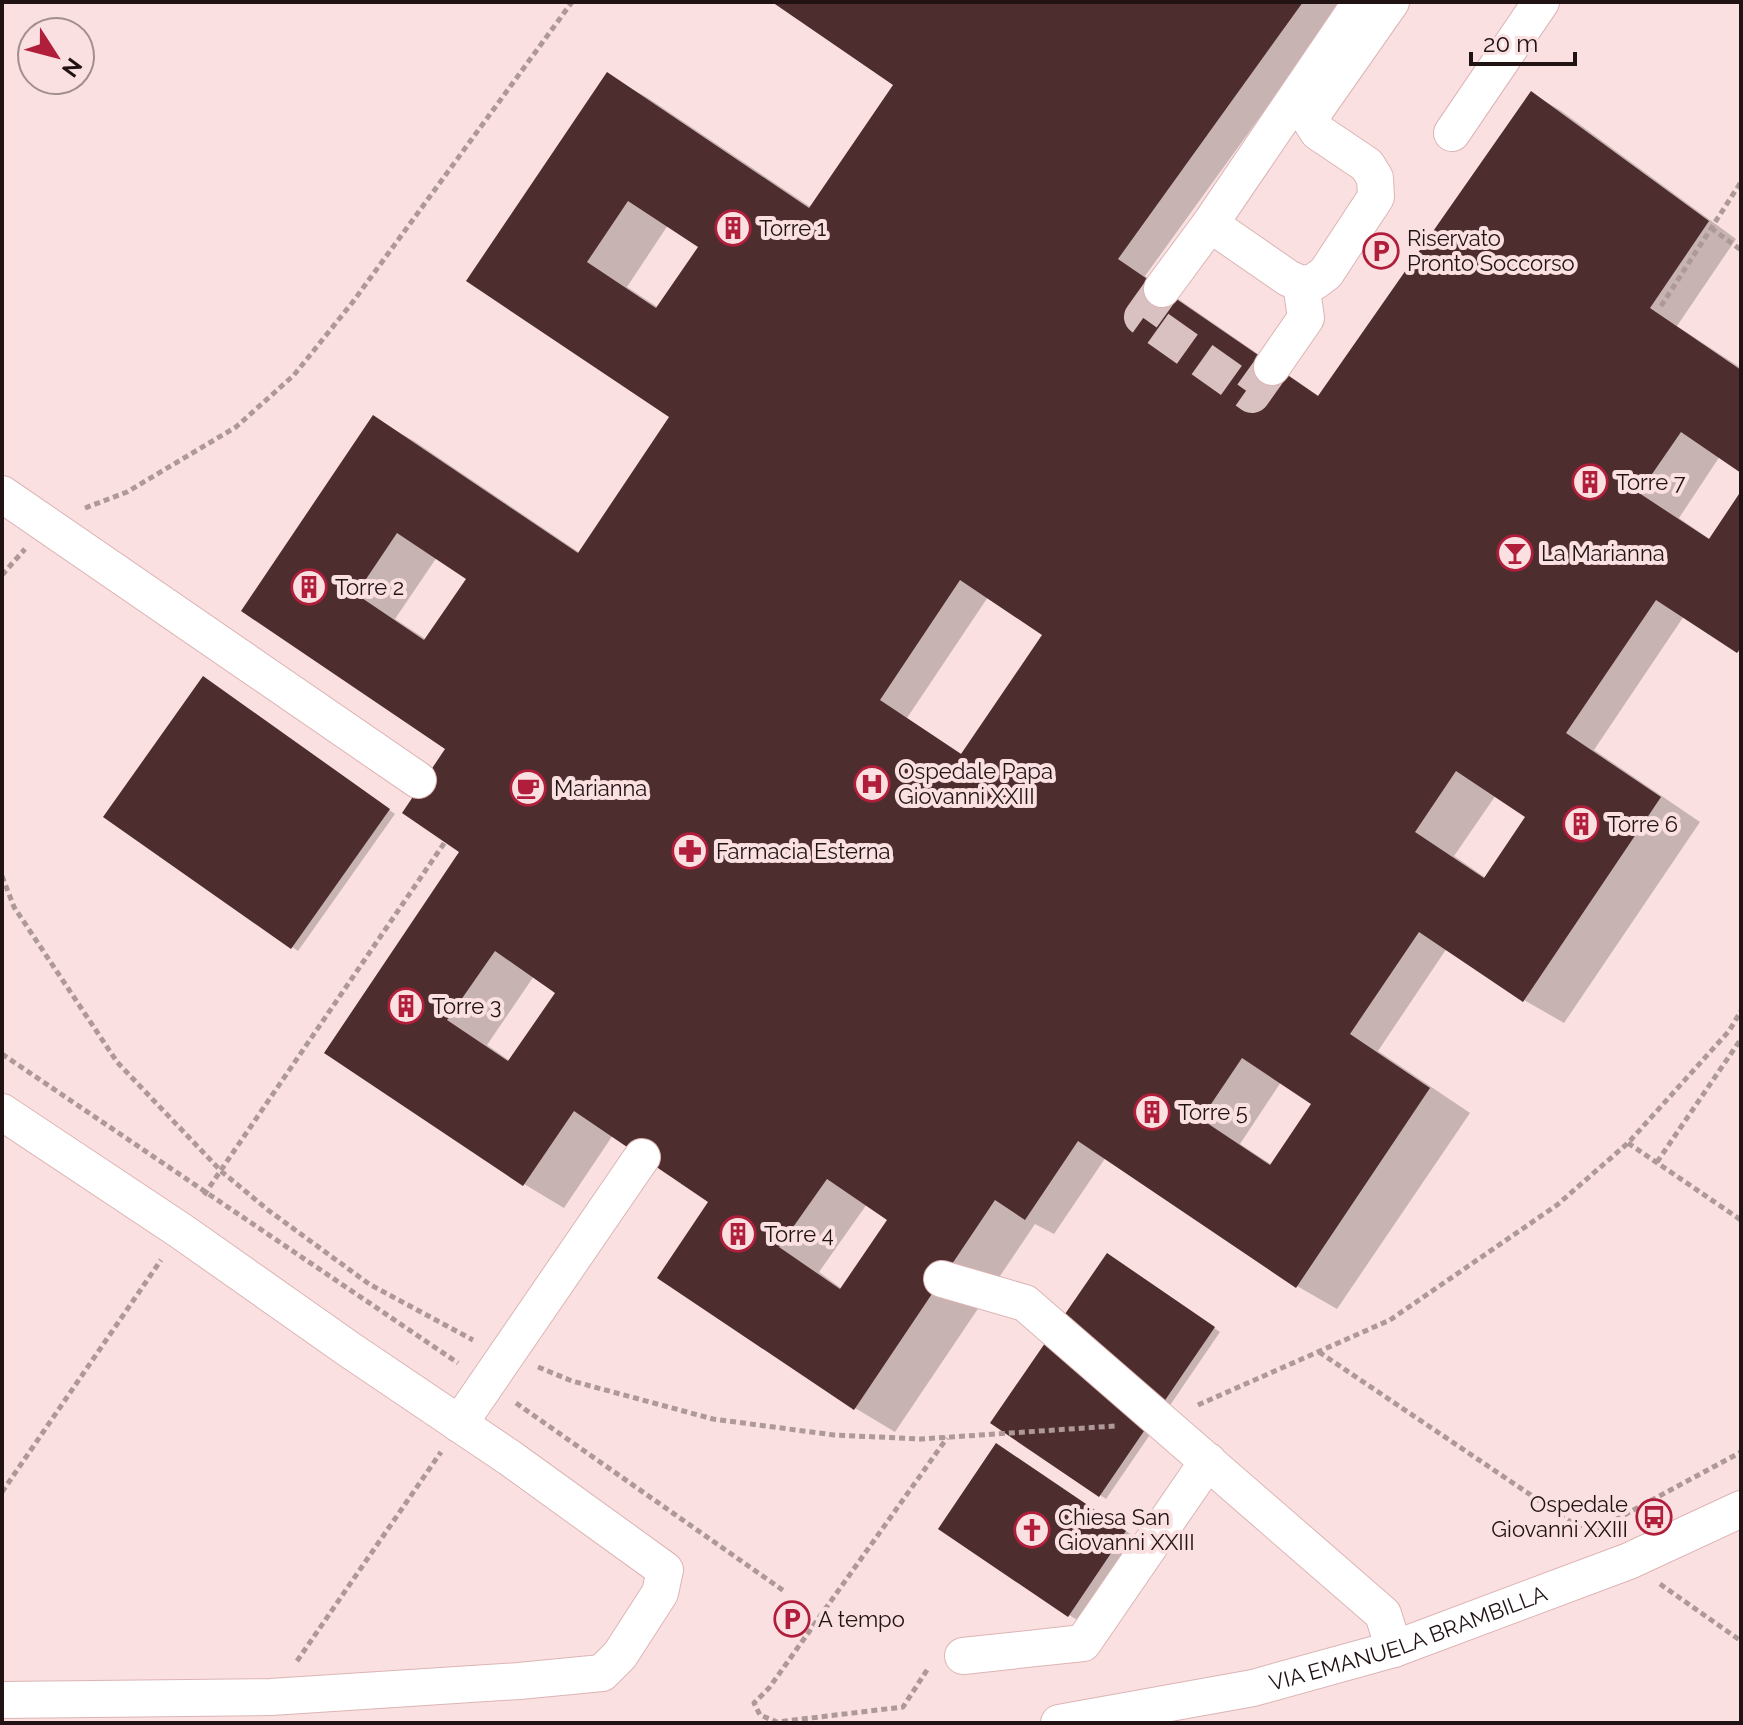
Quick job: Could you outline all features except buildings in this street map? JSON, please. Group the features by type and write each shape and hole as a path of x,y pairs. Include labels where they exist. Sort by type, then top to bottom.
{"street":[{"path":"1162,289 1210,224 1361,2"},
{"path":"1210,224 1301,284 1314,282 1326,273 1376,197 1375,178 1367,165 1318,132 1311,121 1316,109 1391,2"},
{"path":"1452,133 1541,2"},
{"path":"1272,367 1306,318 1301,284"},
{"path":"2,494 418,780"},
{"path":"2,1112 181,1231 510,1458 665,1570 660,1593 620,1655 602,1673 271,1697 2,1700"},
{"path":"459,1424 499,1370 642,1157"},
{"path":"942,1279 1025,1303 1383,1614 1394,1649"},
{"path":"963,1656 1083,1643 1208,1461"},
{"name":"VIA EMANUELA BRAMBILLA","path":"1059,1723 1253,1688 1394,1649 1629,1561 1741,1509"}],"path":[{"path":"2,575 56,519 127,492 236,427 294,375 352,303 572,2"},
{"path":"1661,306 1741,182"},
{"path":"1711,228 1741,250"},
{"path":"2,1492 445,842"},
{"path":"2,876 14,907 117,1062 221,1171 268,1210 369,1284 482,1345 499,1370 572,1381 713,1419 834,1435 894,1439"},
{"path":"1741,1011 1729,1031 1628,1143 1557,1205 1390,1320 1318,1352 1629,1561 1741,1641"},
{"path":"1657,1162 1741,1039"},
{"path":"2,1054 206,1193 499,1370 784,1591"},
{"path":"1628,1143 1741,1220"},
{"path":"271,1697 459,1424"},
{"path":"927,1670 903,1707 777,1722 760,1715 754,1703 769,1688 948,1437"},
{"path":"1589,1534 1741,1452"}],"tunnel":[{"path":"1162,289 1142,317 1252,395 1272,367"}],"place":[{"name":"Torre 1","path":"733,228"},
{"name":"Riservato Pronto Soccorso","path":"1381,251"},
{"name":"Torre 7","path":"1590,482"},
{"name":"La Marianna","path":"1515,553"},
{"name":"Torre 2","path":"309,587"},
{"name":"Ospedale Papa Giovanni XXIII","path":"872,784"},
{"name":"Marianna","path":"528,788"},
{"name":"Torre 6","path":"1581,824"},
{"name":"Farmacia Esterna","path":"690,851"},
{"name":"Torre 3","path":"406,1006"},
{"name":"Torre 5","path":"1152,1112"},
{"name":"Torre 4","path":"738,1234"},
{"name":"Ospedale Giovanni XXIII","path":"1654,1517"},
{"name":"Chiesa San Giovanni XXIII","path":"1032,1530"},
{"name":"A tempo","path":"792,1619"}]}
